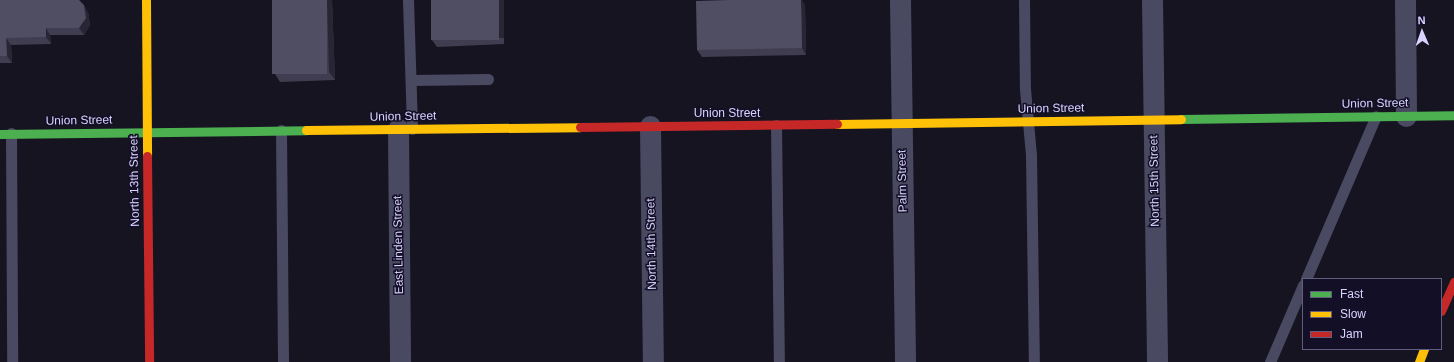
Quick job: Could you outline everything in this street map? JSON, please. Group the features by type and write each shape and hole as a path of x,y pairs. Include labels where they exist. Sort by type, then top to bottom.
{"street":[{"name":"North 13th Street","path":"146,0 149,362"},
{"name":"Palm Street","path":"900,0 905,362"},
{"name":"North 15th Street","path":"1152,0 1157,362"},
{"path":"1405,0 1406,116"},
{"name":"Union Street","path":"5,133 902,124 1454,115"},
{"name":"North 14th Street","path":"650,126 653,362"},
{"name":"East Linden Street","path":"400,362 405,129"},
{"path":"1442,309 1454,282"},
{"path":"1419,362 1424,350"}],"lane":[{"path":"405,129 411,80 408,0"},
{"path":"1024,0 1025,89 1031,154 1034,362"},
{"path":"411,80 488,79"},
{"path":"1306,278 1376,116"},
{"path":"776,125 779,362"},
{"path":"281,130 283,362"},
{"path":"5,133 12,362"},
{"path":"1270,362 1302,287"}],"building":[{"path":"0,0 79,0 84,5 86,18 79,28 46,28 46,37 6,38 7,56 0,56"},
{"path":"272,0 327,0 327,74 272,74"},
{"path":"431,0 499,0 499,40 431,40"},
{"path":"801,0 802,48 697,50 696,1"}],"traffic: fast":[{"path":"1181,119 1454,115"},
{"path":"0,134 306,130"}],"traffic: slow":[{"path":"146,0 147,156"},
{"path":"837,124 1181,119"},
{"path":"306,130 580,127"},
{"path":"1419,362 1424,350"}],"traffic: jam":[{"path":"580,127 837,124"},
{"path":"147,156 149,362"},
{"path":"1442,309 1454,282"}]}
